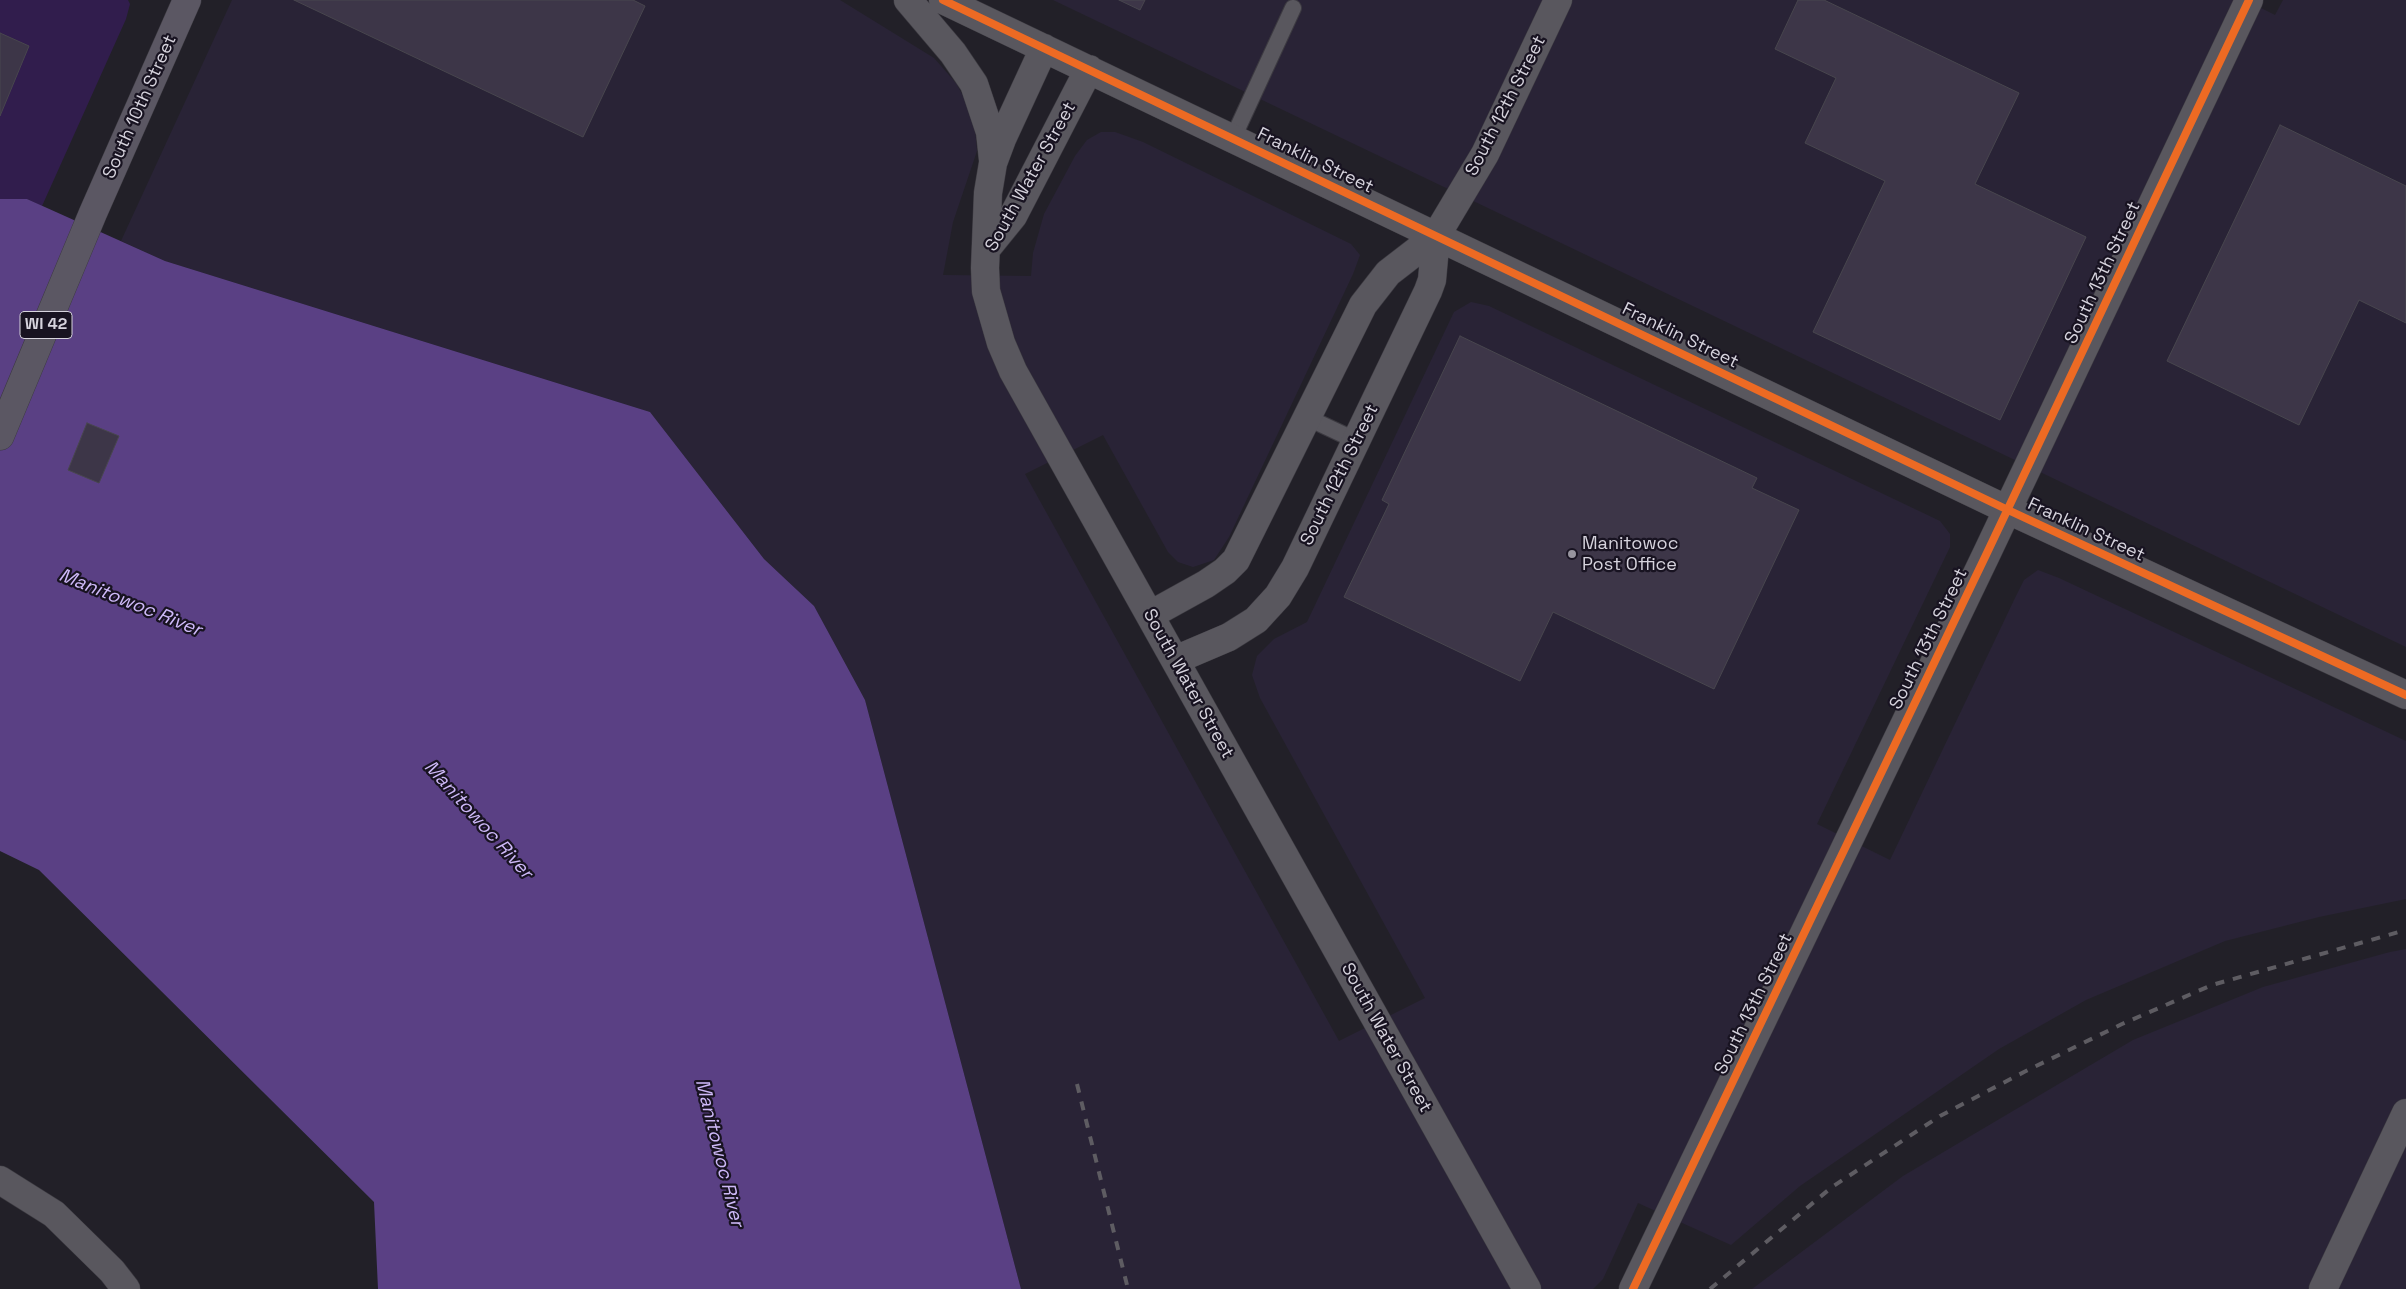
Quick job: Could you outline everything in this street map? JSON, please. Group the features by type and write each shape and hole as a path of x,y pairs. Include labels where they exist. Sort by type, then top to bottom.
{"main road":[{"name":"South 10th Street","path":"0,436 93,213 187,0"}],"street":[{"path":"908,0 953,52 974,84 990,132 993,163 987,214 987,248"},
{"name":"Franklin Street","path":"944,0 2008,510 2406,695"},
{"name":"South 12th Street","path":"1150,615 1206,584 1226,571 1236,560 1363,305 1388,273 1436,236 1485,154 1558,0"},
{"name":"South 13th Street","path":"1633,1289 2008,510 2250,0"},
{"path":"993,163 1002,139 1044,48"},
{"name":"South Water Street","path":"1089,70 1014,216 987,248 985,268 986,291 997,330 1013,371 1527,1289"},
{"name":"South 12th Street","path":"1175,660 1229,637 1256,620 1278,596 1295,568 1428,290 1432,280 1436,236"},
{"path":"2323,1289 2406,1113"},
{"path":"0,1180 54,1214 112,1271 126,1289"}],"lane":[{"path":"1233,138 1293,8"},
{"path":"1306,417 1357,441"}],"shaded area":[{"path":"0,0 128,0 130,4 126,19 42,206 27,199 0,199"},
{"path":"232,0 840,0 934,58 956,83 974,116 977,151 953,222 943,275 1031,276 1033,253 1044,214 1075,156 1087,140 1101,132 1115,132 1143,142 1351,244 1360,255 1353,274 1229,537 1214,560 1193,567 1178,562 1168,552 1103,435 1025,474 1339,1041 1425,998 1260,698 1252,675 1257,656 1274,639 1307,622 1454,312 1471,302 1489,306 1940,521 1950,534 1950,547 1817,824 1890,860 2024,580 2038,570 2059,578 2406,741 2406,899 2319,917 2225,941 2086,1000 1999,1049 1800,1186 1731,1245 1638,1203 1603,1279 1593,1289 1021,1289 865,700 796,589 764,559 650,412 165,261 121,241"},
{"path":"1053,0 2245,0 2275,15 2283,0 2406,0 2406,647"},
{"path":"2406,949 2406,1289 1752,1289 1903,1176 2133,1040 2263,987"}],"water":[{"name":"Manitowoc River","path":"0,199 27,199 165,261 650,412 764,559 814,606 865,700 1021,1289 378,1289 374,1202 39,870 0,851"}],"building":[{"path":"294,0 633,0 645,6 583,137"},
{"path":"1119,0 1145,0 1140,10"},
{"path":"1798,0 1824,0 2019,93 1975,184 2086,237 2000,420 1813,332 1885,181 1805,143 1836,78 1775,49"},
{"path":"0,33 29,46 0,116"},
{"path":"2280,125 2406,186 2406,323 2359,300 2299,425 2167,361"},
{"name":"Manitowoc Post Office","path":"1460,336 1757,478 1752,488 1799,510 1714,689 1553,612 1520,681 1344,597 1389,504 1382,500"},
{"path":"87,423 119,436 99,483 68,470"}],"railway":[{"path":"1710,1289 1832,1187 1940,1116 2024,1072 2122,1024 2212,985 2406,930"},
{"path":"1077,1084 1128,1289"}],"cycle path":[{"path":"943,0 2008,510 2406,695"},
{"path":"1633,1289 1986,555 2249,0"}],"place":[{"name":"Manitowoc Post Office","path":"1572,554"}]}
